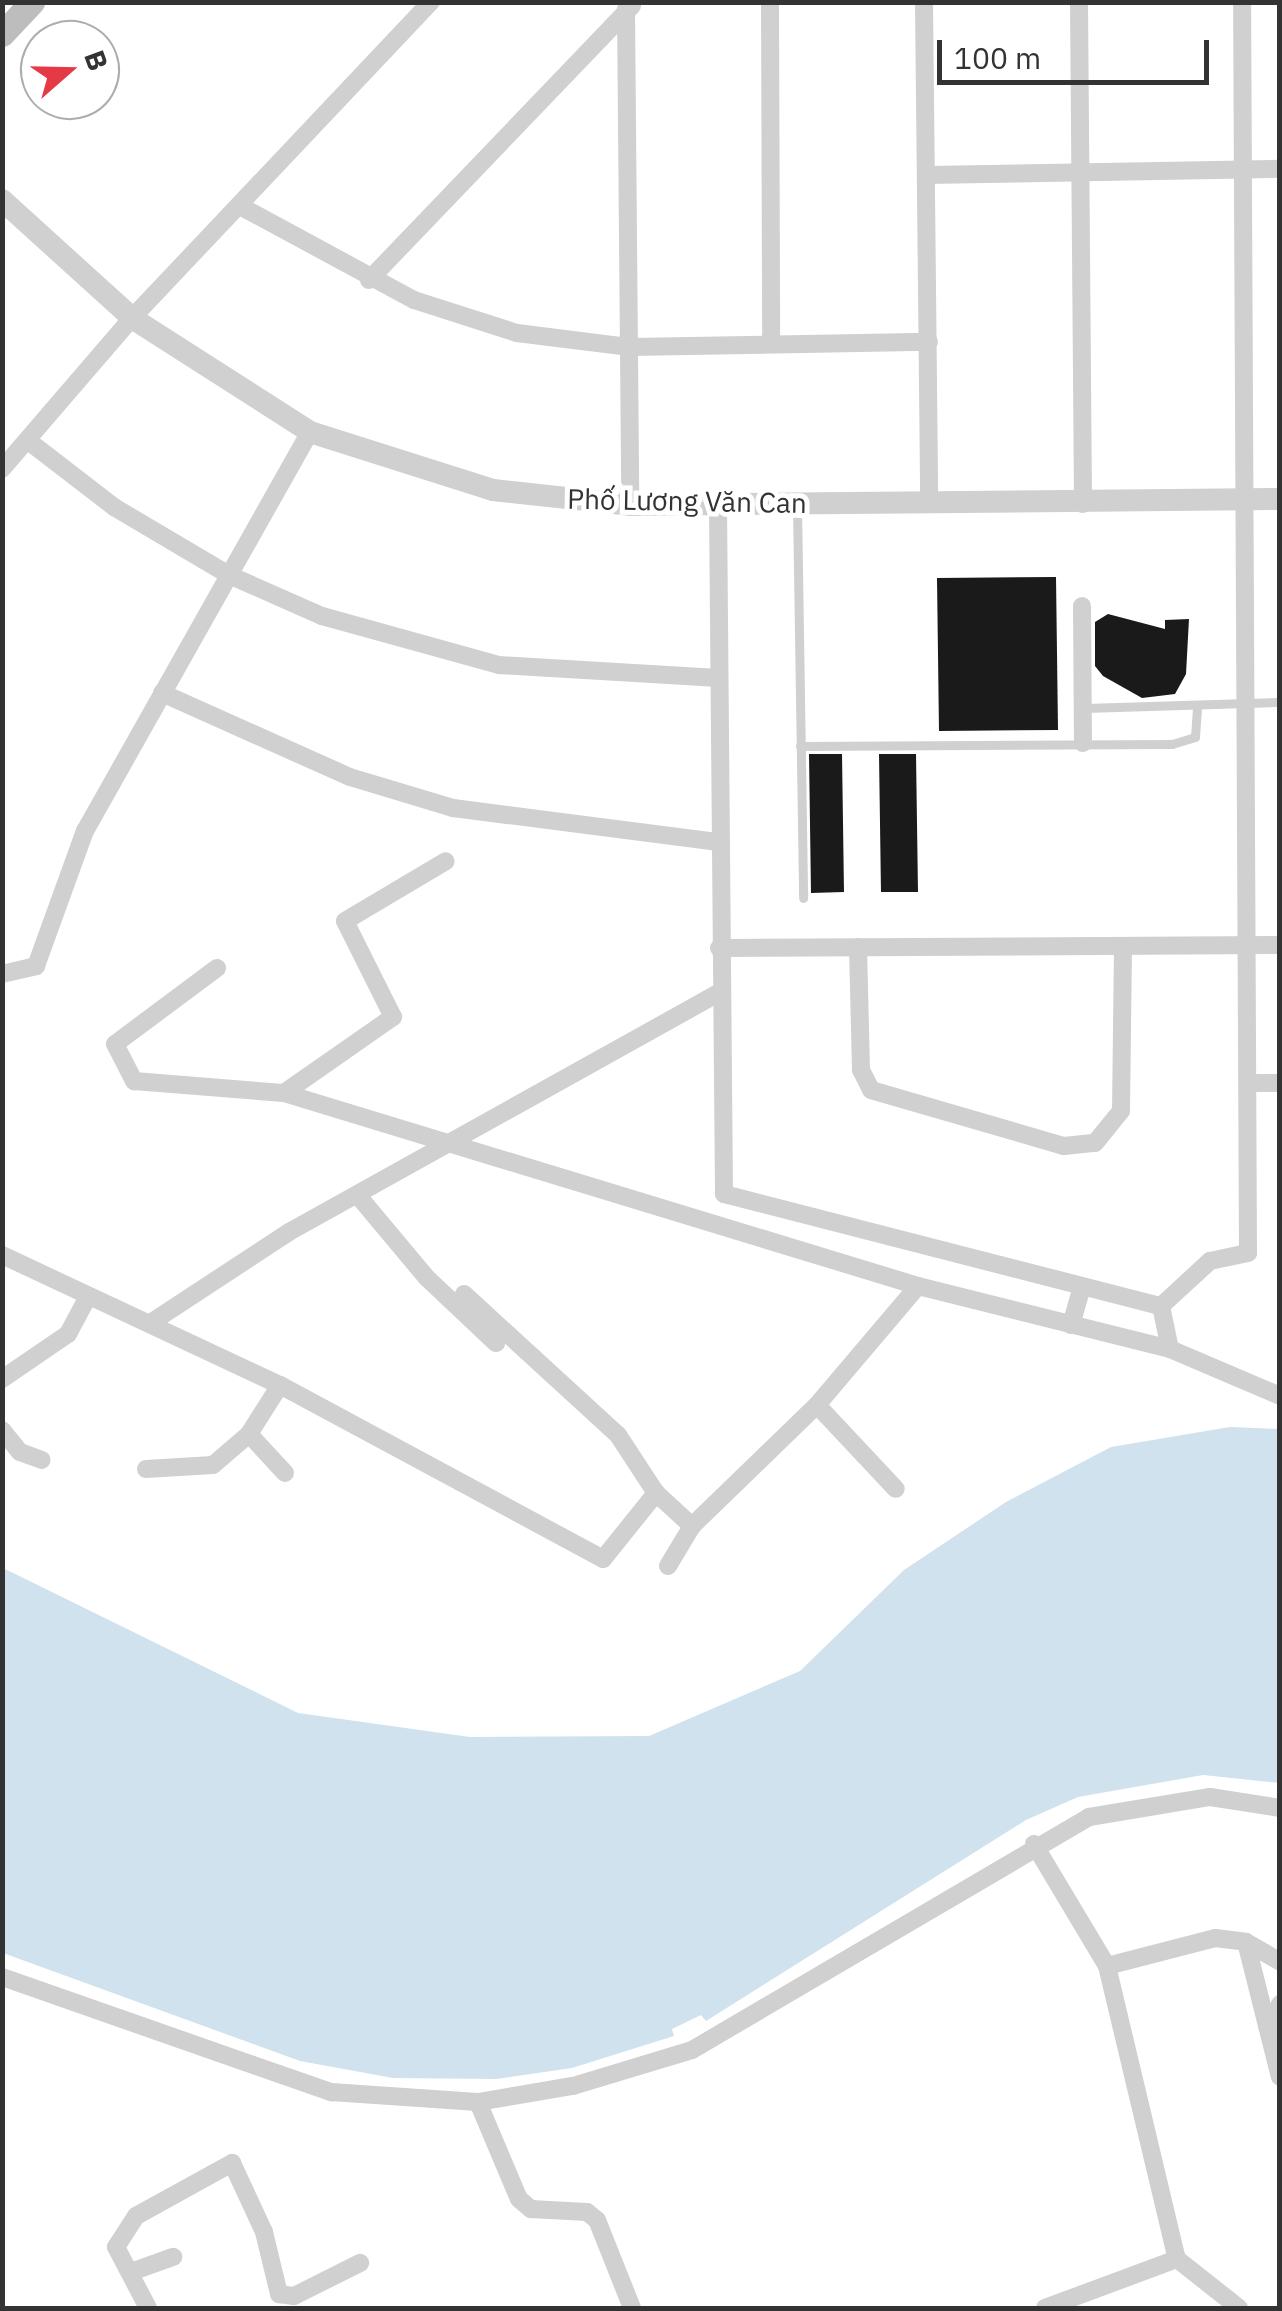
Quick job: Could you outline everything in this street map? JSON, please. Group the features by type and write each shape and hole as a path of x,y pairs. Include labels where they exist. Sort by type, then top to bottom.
{"main road":[{"path":"2,34 32,2"}],"street":[{"path":"2,469 30,442 132,318 431,2"},
{"path":"770,2 771,343"},
{"path":"924,2 929,501"},
{"path":"1079,2 1083,504"},
{"path":"1161,1306 1210,1261 1248,1253 1251,1083 1242,2"},
{"path":"369,280 631,6"},
{"path":"630,505 631,6"},
{"path":"927,175 1280,169"},
{"name":"Phố Lương Văn Can","path":"2,200 132,318 310,432 493,490 630,505 929,501 1083,504 1280,499"},
{"path":"240,206 369,280 517,332 630,347 928,342"},
{"path":"2,974 36,966 85,831 310,432"},
{"path":"30,442 114,508 229,575 422,649 516,666 719,678"},
{"path":"703,1218 724,1194 719,993 718,505"},
{"path":"1082,606 1083,743"},
{"path":"162,693 350,777 453,808 719,842"},
{"path":"284,1093 394,1017 346,921 446,861"},
{"path":"719,948 1280,945"},
{"path":"858,948 861,1070 872,1090 1064,1146 1095,1143 1121,1111 1123,946"},
{"path":"217,968 114,1044 134,1081 284,1093 918,1286 1170,1350 1280,1396"},
{"path":"152,1322 289,1232 360,1198 442,1144 719,993"},
{"path":"1251,1083 1280,1083"},
{"path":"724,1194 1161,1306"},
{"path":"360,1198 427,1278 506,1351"},
{"path":"2,1255 86,1300 152,1322 280,1385 604,1559 656,1494"},
{"path":"668,1566 692,1526 817,1405 918,1286"},
{"path":"1071,1325 1082,1287"},
{"path":"464,1294 618,1435 656,1494 692,1526"},
{"path":"2,1379 68,1334 86,1300"},
{"path":"1161,1306 1170,1350"},
{"path":"146,1470 212,1465 249,1434 280,1385"},
{"path":"817,1405 896,1489"},
{"path":"2,1430 20,1452 42,1460"},
{"path":"249,1434 284,1472"},
{"path":"2,1977 330,2092 478,2102 573,2086 692,2050 1034,1844 1138,1803 1210,1797 1280,1808"},
{"path":"1034,1844 1107,1966 1176,2259 1238,2308"},
{"path":"1107,1966 1214,1938 1246,1942 1280,1962"},
{"path":"1246,1942 1280,2077"},
{"path":"1268,2026 1280,2004"},
{"path":"478,2102 519,2198 531,2210 588,2212 597,2220 632,2308"},
{"path":"148,2308 116,2247 136,2216 232,2162 264,2232 279,2294 294,2296 360,2263"},
{"path":"131,2272 173,2257"},
{"path":"1045,2308 1176,2259"}],"lane":[{"path":"797,504 803,898"},
{"path":"1085,708 1280,702"},
{"path":"800,746 1187,741 1195,738 1196,706"}],"water":[{"path":"1230,1427 1279,1429 1279,1783 1203,1775 1078,1797 1026,1820 706,2021 701,2015 672,2029 674,2036 572,2068 496,2079 393,2078 300,2061 3,1953 3,1568 298,1713 470,1737 649,1736 800,1671 904,1570 1006,1502 1111,1447"}],"building":[{"path":"1056,577 1058,730 939,731 937,578"},
{"path":"1108,614 1165,629 1165,620 1189,619 1186,674 1175,694 1142,698 1103,676 1095,666 1095,622"},
{"path":"809,754 842,754 844,892 811,893"},
{"path":"879,754 916,754 918,892 881,892"}]}
